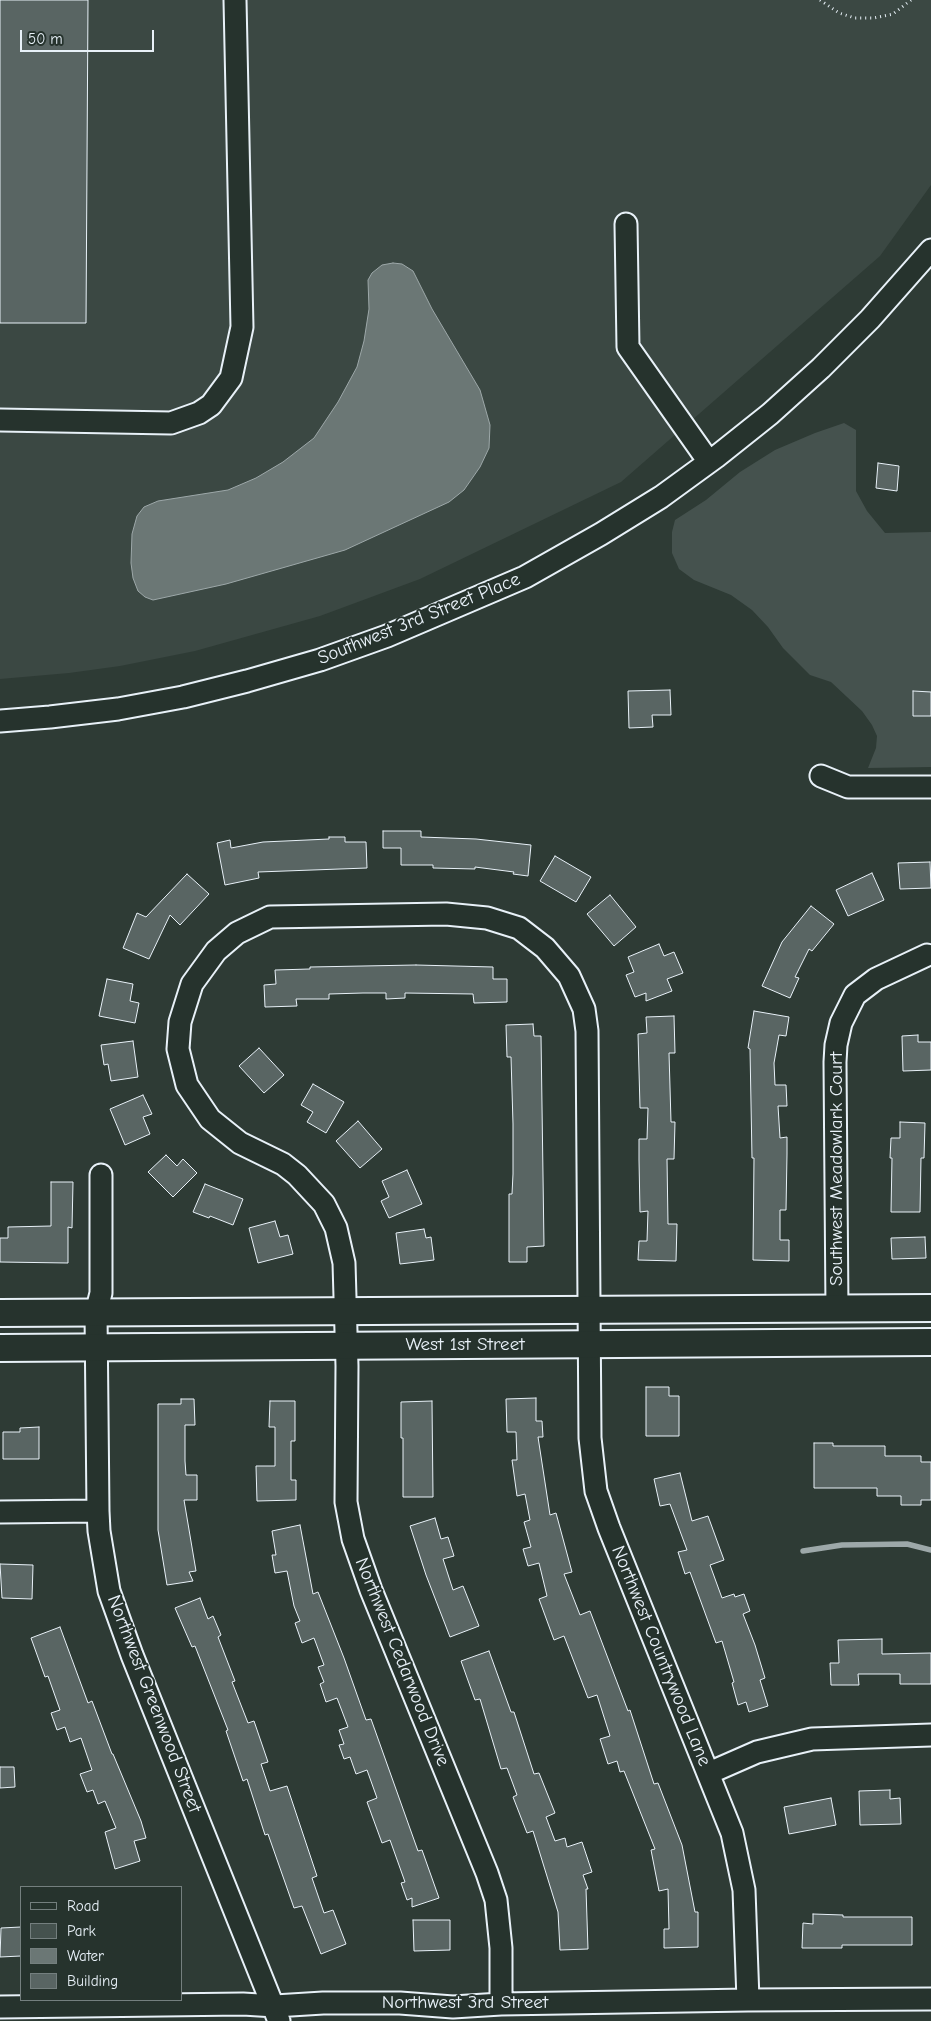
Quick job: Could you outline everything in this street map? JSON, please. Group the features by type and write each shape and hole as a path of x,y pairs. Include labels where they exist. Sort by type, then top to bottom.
{"main road":[{"name":"West 1st Street","path":"0,1313 931,1308"},
{"name":"West 1st Street","path":"0,1348 236,1348 346,1345 931,1342"}],"street":[{"path":"0,420 171,423 199,413 211,405 232,378 242,327 235,0"},
{"path":"626,224 628,347 709,462"},
{"name":"Southwest 3rd Street Place","path":"0,721 118,709 183,697 247,681 320,660 387,636 457,608 525,577 662,497 770,414 821,368 870,319 931,250"},
{"path":"821,776 848,787 931,787"},
{"name":"Northwest Countrywood Lane","path":"318,916 446,914 487,918 519,928 545,948 569,976 584,1009 587,1032 590,1438 596,1492 732,1833 744,1890 748,2000"},
{"name":"Northwest Cedarwood Drive","path":"318,916 270,917 237,932 216,951 192,984 180,1022 178,1049 187,1085 210,1119 240,1143 283,1164 297,1175 324,1204 336,1228 344,1263 346,1502 353,1539 371,1590 487,1873 496,1900 501,1948 501,2004"},
{"name":"Southwest Meadowlark Court","path":"836,1310 835,1062 836,1045 841,1023 855,995 876,979 927,955"},
{"name":"Northwest Greenwood Street","path":"102,1175 101,1293 96,1313 98,1531 109,1591 277,2014"},
{"path":"0,1512 98,1511"},
{"path":"709,1773 757,1752 812,1739 931,1735"},
{"name":"Northwest 3rd Street","path":"0,2007 244,2004 277,2014 323,2003 400,2003 453,2007 501,2004 931,1999"}],"path":[{"path":"820,0 839,12 855,18 874,18 893,14 912,0"}],"shaded area":[{"path":"0,0 931,0 931,185 880,256 621,482 420,579 320,616 195,651 120,666 0,679"}],"green space":[{"path":"844,423 856,430 856,491 867,511 885,533 931,532 931,767 868,768 876,748 877,736 862,711 831,682 810,675 783,648 768,627 752,610 731,595 694,580 679,569 672,553 672,532 675,520 706,500 740,472 775,450"}],"water":[{"path":"402,264 413,271 432,309 480,390 490,425 489,448 480,467 464,490 449,502 345,550 226,584 153,600 145,597 138,591 133,578 131,563 132,534 137,516 144,507 158,501 228,490 256,478 283,462 314,438 338,402 357,367 364,341 369,309 368,280 372,273 382,265"}],"building":[{"path":"0,0 88,0 86,323 0,323"},
{"path":"878,463 899,466 897,491 876,488"},
{"path":"670,690 671,715 652,715 653,727 629,728 628,691"},
{"path":"913,691 931,692 931,716 913,716"},
{"path":"383,831 421,831 421,837 476,839 531,845 528,876 513,874 514,872 475,867 475,869 433,868 433,865 401,865 401,848 383,848"},
{"path":"329,837 345,837 345,842 366,842 367,868 258,872 259,878 225,885 217,843 230,840 231,848 263,842 329,839"},
{"path":"555,856 591,877 576,902 540,881"},
{"path":"930,862 931,888 900,889 898,863"},
{"path":"872,873 884,900 848,916 836,890"},
{"path":"187,874 209,894 180,925 170,915 149,959 123,948 137,913 146,917"},
{"path":"610,895 636,927 614,946 587,914"},
{"path":"811,906 834,924 812,951 809,949 795,977 799,978 790,998 762,986 782,942"},
{"path":"659,944 664,956 674,952 683,973 667,979 672,991 646,1001 646,993 635,997 626,975 634,972 628,957"},
{"path":"416,965 493,967 493,979 507,979 507,1002 474,1003 473,994 405,993 405,998 386,999 386,993 363,993 329,994 329,999 296,999 297,1006 265,1007 264,985 276,984 275,970 310,969 310,967"},
{"path":"107,979 133,984 130,1001 139,1003 135,1023 99,1016"},
{"path":"754,1011 789,1017 786,1036 779,1035 774,1063 775,1085 786,1085 787,1106 778,1106 780,1138 787,1137 786,1210 780,1210 780,1240 789,1240 789,1261 753,1260 754,1158 752,1158 750,1049 748,1048"},
{"path":"674,1016 675,1053 669,1053 671,1122 675,1122 674,1159 667,1159 668,1224 677,1224 676,1261 638,1260 639,1241 647,1241 648,1211 640,1212 639,1139 647,1139 648,1108 640,1108 638,1034 647,1033 646,1017"},
{"path":"533,1024 534,1036 541,1036 544,1246 527,1247 527,1262 509,1262 509,1194 512,1194 513,1124 511,1057 507,1057 506,1025"},
{"path":"918,1035 918,1042 931,1042 931,1070 903,1071 902,1036"},
{"path":"133,1041 138,1077 111,1081 108,1064 104,1065 101,1045"},
{"path":"259,1048 284,1075 264,1093 239,1066"},
{"path":"313,1084 344,1102 326,1133 307,1122 313,1112 301,1105"},
{"path":"143,1095 152,1114 143,1117 150,1134 125,1145 110,1109"},
{"path":"358,1121 382,1149 360,1168 336,1141"},
{"path":"900,1122 925,1123 924,1158 921,1158 920,1212 891,1212 891,1138 900,1138"},
{"path":"166,1155 177,1166 183,1159 197,1173 173,1197 148,1172"},
{"path":"407,1170 422,1204 389,1218 381,1201 389,1197 382,1181"},
{"path":"51,1182 73,1182 72,1228 68,1227 68,1263 0,1262 0,1238 8,1238 8,1227 51,1226"},
{"path":"205,1184 243,1199 233,1225 193,1212"},
{"path":"275,1221 280,1237 288,1235 293,1254 258,1263 249,1228"},
{"path":"424,1229 426,1238 431,1237 434,1260 400,1264 396,1233"},
{"path":"925,1237 926,1258 892,1259 891,1238"},
{"path":"646,1387 669,1387 669,1396 679,1396 679,1436 646,1436"},
{"path":"536,1398 536,1421 542,1421 543,1437 538,1437 550,1515 556,1513 572,1572 564,1574 580,1615 590,1611 628,1711 630,1710 654,1784 658,1783 682,1845 695,1912 698,1912 698,1947 664,1948 664,1929 669,1929 668,1889 659,1891 651,1850 655,1849 624,1771 620,1772 617,1761 608,1764 600,1739 610,1736 597,1695 588,1698 564,1636 554,1640 539,1599 547,1596 539,1563 528,1566 523,1549 531,1547 524,1522 530,1520 525,1494 517,1496 512,1460 517,1460 516,1432 507,1432 506,1399"},
{"path":"181,1399 194,1399 195,1425 185,1425 185,1461 186,1475 197,1475 197,1500 184,1500 196,1571 189,1572 193,1581 167,1585 158,1530 158,1404 181,1404"},
{"path":"270,1401 295,1401 295,1441 291,1441 291,1480 296,1480 296,1500 257,1501 256,1466 275,1466 275,1427 269,1427"},
{"path":"432,1401 433,1497 403,1497 401,1402"},
{"path":"39,1427 39,1459 3,1459 3,1432 20,1432 20,1428"},
{"path":"814,1443 833,1443 833,1446 885,1446 885,1456 921,1456 921,1462 931,1462 931,1500 921,1500 921,1505 901,1505 901,1496 877,1496 877,1488 814,1488"},
{"path":"680,1473 692,1521 708,1516 724,1560 710,1565 722,1598 734,1594 735,1597 744,1594 750,1611 743,1614 765,1678 760,1680 768,1706 749,1712 746,1702 738,1705 732,1683 734,1682 722,1641 716,1643 690,1572 685,1574 678,1552 687,1550 670,1504 660,1506 654,1479"},
{"path":"435,1518 441,1539 448,1537 454,1556 443,1559 453,1590 463,1586 479,1626 450,1637 426,1575 410,1526"},
{"path":"300,1525 313,1594 318,1592 366,1720 371,1719 418,1851 422,1850 439,1898 412,1907 412,1898 407,1900 401,1883 405,1882 390,1840 382,1843 367,1802 377,1798 367,1770 356,1774 350,1757 344,1759 339,1745 344,1744 339,1730 348,1727 337,1698 326,1702 320,1684 324,1682 318,1667 324,1665 314,1638 302,1643 295,1623 300,1621 294,1606 287,1571 275,1573 272,1555 276,1555 272,1531"},
{"path":"0,1564 33,1565 32,1599 2,1598"},
{"path":"200,1598 208,1619 213,1616 221,1635 218,1637 235,1681 232,1682 248,1723 254,1721 268,1762 261,1764 270,1791 287,1786 317,1876 312,1878 324,1913 333,1910 346,1944 321,1954 302,1906 294,1908 268,1834 265,1835 247,1779 243,1781 226,1731 228,1730 195,1646 192,1647 175,1608"},
{"path":"60,1627 88,1703 92,1701 112,1754 141,1821 146,1838 134,1841 140,1861 115,1869 105,1832 116,1828 105,1801 98,1804 93,1790 87,1792 80,1774 92,1770 81,1738 70,1742 65,1727 57,1730 51,1713 60,1710 48,1676 45,1677 31,1638"},
{"path":"882,1639 882,1654 931,1653 931,1684 900,1684 900,1674 858,1674 859,1685 831,1685 830,1663 839,1663 838,1640"},
{"path":"489,1651 511,1712 514,1712 534,1774 539,1773 555,1813 546,1817 555,1841 565,1838 567,1847 582,1842 592,1872 583,1875 588,1889 586,1889 588,1949 560,1950 558,1912 533,1831 527,1833 513,1797 517,1795 507,1768 501,1769 480,1699 475,1700 461,1661"},
{"path":"0,1767 14,1767 15,1787 0,1788"},
{"path":"890,1790 890,1799 900,1798 901,1824 860,1825 859,1791"},
{"path":"831,1798 836,1825 789,1834 784,1807"},
{"path":"813,1914 843,1915 843,1917 912,1917 912,1945 842,1945 842,1948 802,1948 803,1923 813,1924"},
{"path":"413,1920 450,1920 450,1950 414,1951"},
{"path":"20,1927 20,1956 0,1957 1,1928"}],"waterway":[{"path":"803,1551 842,1545 907,1544 931,1550"}]}
